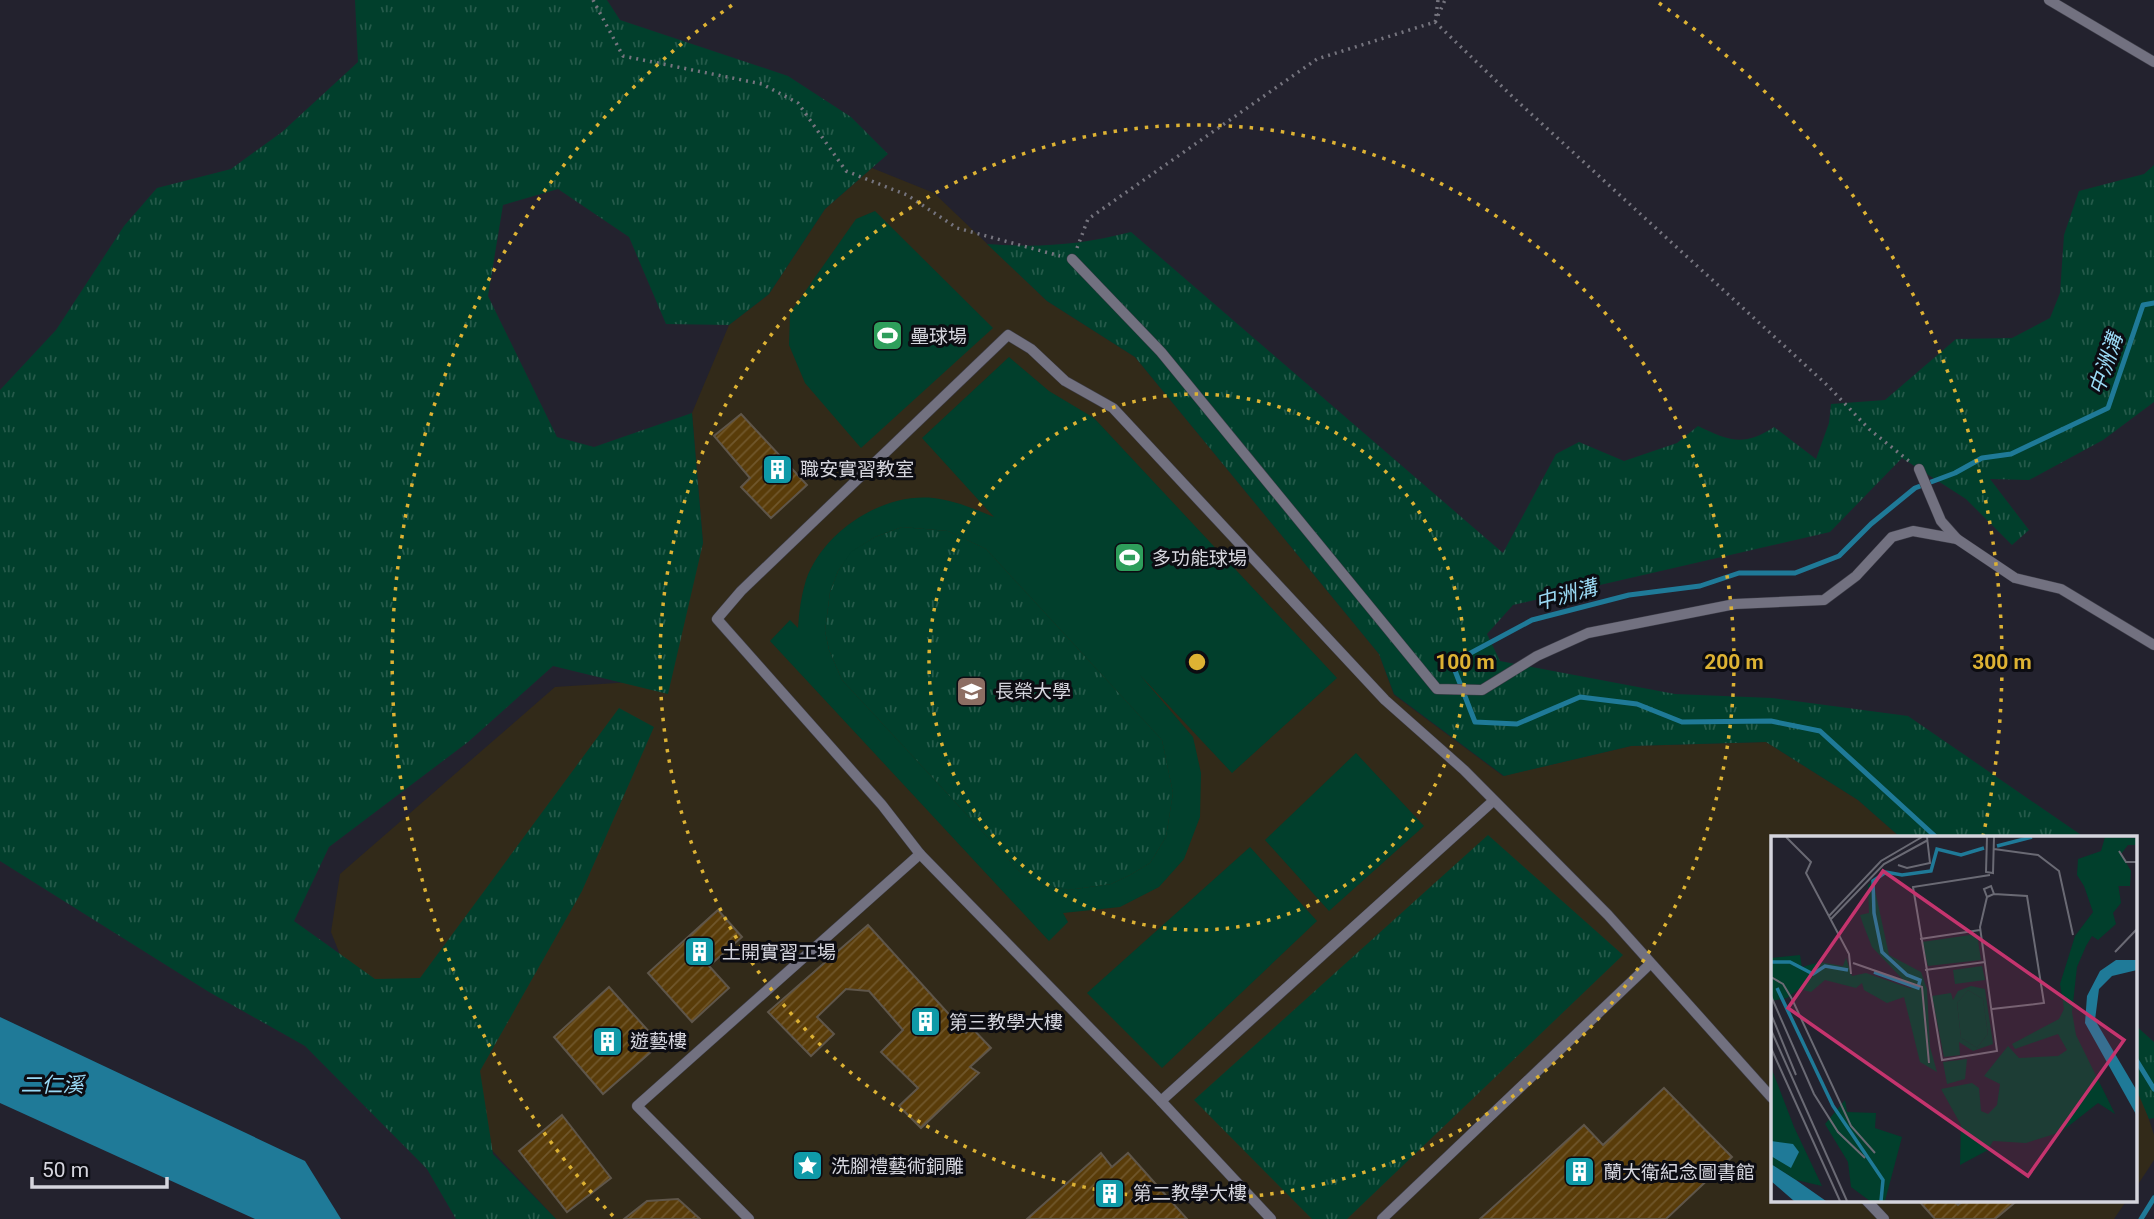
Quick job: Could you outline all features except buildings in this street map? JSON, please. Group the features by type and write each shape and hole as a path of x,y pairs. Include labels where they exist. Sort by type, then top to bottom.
{"lane":[{"path":"2049,0 2154,62"},
{"path":"1072,259 1161,352 1437,689 1482,690 1537,656 1588,633 1735,604 1824,600 1856,576 1892,537 1913,531 1956,538"},
{"path":"1271,1219 1161,1101 920,853 882,805 717,619 741,591 1008,335 1031,349 1065,381 1113,408 1385,700 1464,770 1492,802 1608,915 1771,1096"},
{"path":"1919,469 1941,521 1956,538 2015,578 2061,589 2154,645"},
{"path":"1161,1101 1492,802"},
{"path":"748,1219 637,1106 920,853"},
{"path":"1382,1219 1650,964"},
{"path":"1868,1202 1884,1219"}],"path":[{"path":"593,0 623,56 762,84 798,103 846,171 907,195 957,228 1072,259 1088,219 1317,59 1435,22 1445,0"},
{"path":"1435,22 1438,0"},
{"path":"1435,22 1826,385 1869,429 1919,469"}],"shaded area":[{"name":"長榮大學","path":"872,168 934,193 1047,301 1135,357 1379,654 1394,695 1503,776 1631,746 1766,742 1858,800 1899,836 1771,836 1771,1202 2126,1202 2114,1219 556,1219 363,1012 331,932 340,874 555,687 663,680 703,543 692,413 729,325 769,294 825,209"},
{"path":"2136,1088 2154,1135 2154,1160 2136,1187"}],"green space":[{"path":"355,0 607,0 620,20 788,76 851,117 888,154 825,209 769,294 729,325 666,324 629,237 558,189 503,205 488,296 557,437 594,447 692,413 703,543 668,694 553,666 468,742 329,847 294,921 375,979 420,978 619,708 654,727 582,891 480,1071 493,1154 556,1219 456,1219 427,1169 305,1046 209,992 0,861 0,390 56,330 124,226 157,188 231,169 282,132 358,62"},
{"path":"2154,165 2154,402 2103,440 2029,480 1990,479 2029,530 2012,545 1966,499 1902,458 1830,532 1513,605 1487,634 1500,661 1675,694 1772,698 1908,716 2083,836 1899,836 1858,800 1766,742 1631,746 1504,776 1394,694 1379,654 1135,357 1047,301 987,244 1059,244 1131,232 1503,553 1556,454 1579,442 1624,461 1677,443 1698,426 1736,440 1754,437 1774,427 1816,459 1829,423 1831,404 1885,400 1956,339 2012,338 2050,318 2060,293 2064,235 2079,191 2144,174"},
{"name":"壘球場","path":"875,211 993,328 861,448 805,383 789,345 790,313 856,219"},
{"name":"多功能球場","path":"1009,357 1049,391 1094,418 1337,678 1232,773 1140,675 1193,737 1201,773 1200,817 1184,859 1159,887 1120,907 1063,913 1068,922 1049,941 770,641 790,620 798,628 806,580 814,562 826,546 856,519 874,509 913,498 933,498 994,517 922,438","holes":["902,527 948,531 986,549 1162,740 1173,793 1166,837 1150,863 1130,875 1111,884 1068,890 1048,886 1021,873 842,680 829,650 825,631 830,592 838,571 851,552 875,537"]},
{"path":"902,527 948,531 986,549 1162,740 1173,793 1166,837 1150,863 1111,884 1068,890 1048,886 1021,873 842,680 829,650 825,631 830,592 838,571 850,552 875,537"},
{"path":"1356,753 1424,826 1329,911 1265,840"},
{"path":"1488,835 1623,955 1347,1219 1312,1219 1194,1100"},
{"path":"1250,847 1317,921 1162,1068 1087,993"},
{"path":"2136,1026 2154,1042 2154,1118 2149,1119 2136,1088"}],"water":[{"name":"二仁溪","path":"0,1017 305,1161 341,1219 255,1219 0,1103"}],"waterway":[{"name":"中洲溝","path":"1935,836 1820,731 1771,721 1682,722 1637,704 1580,697 1517,724 1475,722 1452,663 1532,620 1629,595 1700,586 1739,573 1795,573 1839,556 1871,524 1915,488 1955,473 1982,458 2011,454 2108,408 2143,305 2154,303"},
{"name":"中洲溝","path":"2136,1060 2154,1089"},
{"name":"中洲溝","path":"2141,1219 2154,1198"}],"place":[{"name":"壘球場","path":"887,336"},
{"name":"職安實習教室","path":"777,469"},
{"name":"多功能球場","path":"1129,558"},
{"name":"長榮大學","path":"972,691"},
{"name":"土開實習工場","path":"699,952"},
{"name":"第三教學大樓","path":"926,1022"},
{"name":"遊藝樓","path":"607,1041"},
{"name":"洗腳禮藝術銅雕","path":"808,1166"},
{"name":"蘭大衛紀念圖書館","path":"1580,1172"},
{"name":"第二教學大樓","path":"1110,1193"}]}
